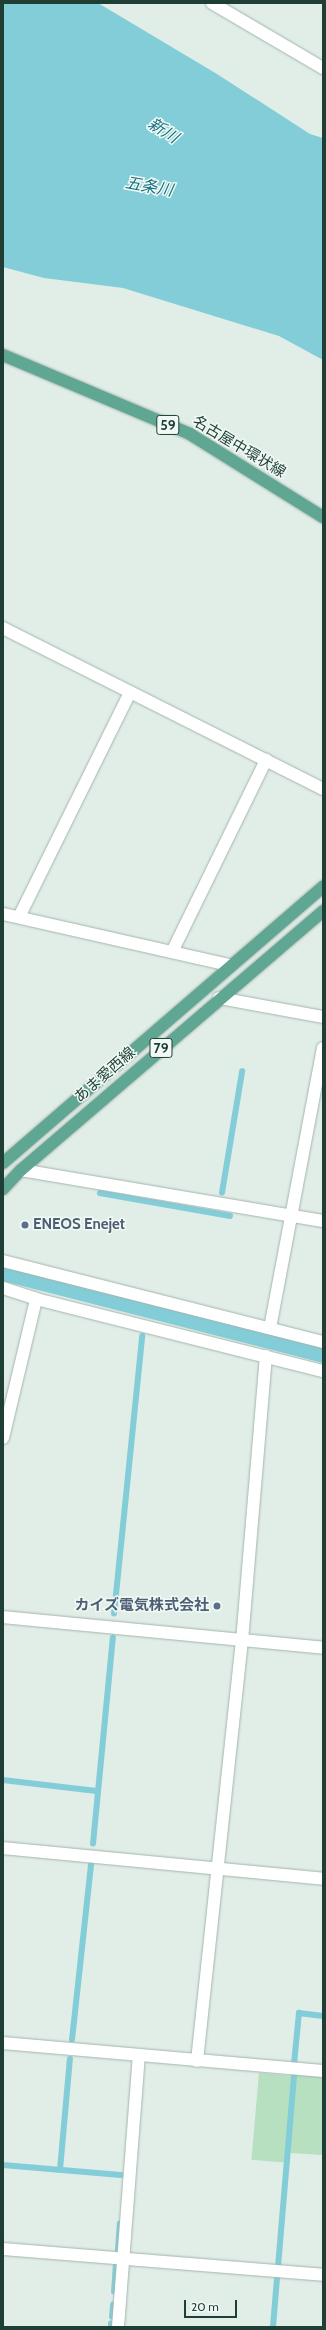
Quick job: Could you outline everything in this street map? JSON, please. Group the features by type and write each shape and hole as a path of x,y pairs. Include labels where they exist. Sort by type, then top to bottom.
{"main road":[{"name":"名古屋中環状線","path":"3,355 190,434 323,517"},
{"name":"あま愛西線","path":"3,1163 230,965 323,887"},
{"name":"あま愛西線","path":"3,1189 21,1170 219,998 323,911"}],"street":[{"path":"212,3 323,68"},
{"path":"3,628 323,789"},
{"path":"19,917 130,692"},
{"path":"172,952 266,760"},
{"path":"3,914 230,965"},
{"path":"219,998 323,1017"},
{"path":"270,1328 323,1048"},
{"path":"21,1170 323,1221"},
{"path":"3,1261 323,1342"},
{"path":"3,1288 36,1298 323,1371"},
{"path":"3,1438 36,1298"},
{"path":"197,2061 219,1869 242,1641 266,1356"},
{"path":"3,1617 323,1648"},
{"path":"3,1848 323,1879"},
{"path":"3,2043 139,2057 323,2071"},
{"path":"118,2327 139,2057"},
{"path":"3,2249 323,2275"}],"green space":[{"path":"259,2073 292,2076 284,2163 251,2160"},
{"path":"297,2073 323,2076 323,2155 290,2153"}],"water":[{"path":"3,3 98,3 217,74 310,134 323,138 323,360 279,336 123,288 44,278 3,267"},
{"path":"3,1267 323,1346 323,1363 3,1281"}],"waterway":[{"path":"222,1193 242,1072"},
{"path":"100,1193 230,1216"},
{"path":"114,1614 142,1336"},
{"path":"93,1844 113,1638"},
{"path":"3,1780 96,1791"},
{"path":"72,2040 91,1865"},
{"path":"294,2064 299,2013 323,2016"},
{"path":"60,2170 70,2059"},
{"path":"278,2267 294,2076"},
{"path":"3,2165 121,2175"},
{"path":"118,2250 120,2224"},
{"path":"114,2292 116,2266"},
{"path":"273,2327 277,2278"},
{"path":"112,2317 113,2305"}],"place":[{"name":"ENEOS Enejet","path":"25,1225"},
{"name":"カイズ電気株式会社","path":"217,1606"}],"water label":[{"name":"新川","path":"163,131"},
{"name":"五条川","path":"149,187"}]}
